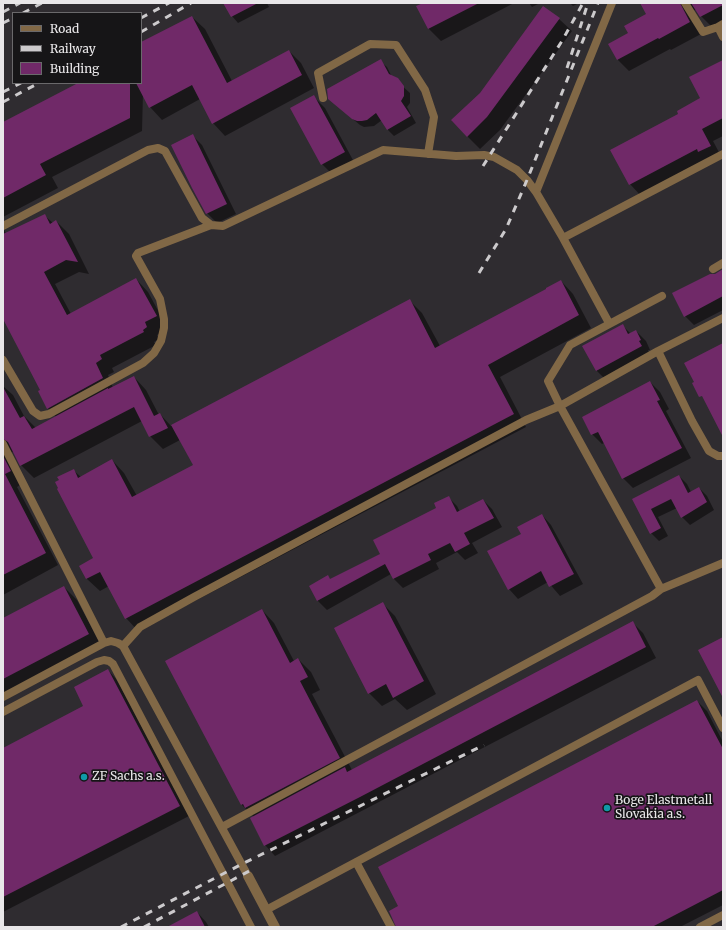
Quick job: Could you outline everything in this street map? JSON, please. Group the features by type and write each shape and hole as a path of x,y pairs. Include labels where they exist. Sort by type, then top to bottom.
{"street":[{"path":"248,876 275,927"}],"lane":[{"path":"536,192 612,3"},
{"path":"685,3 703,32 720,25 723,37"},
{"path":"323,98 318,73 370,44 396,44 426,90 434,117 428,154"},
{"path":"3,226 148,150 158,148 165,151 202,218 212,225"},
{"path":"3,360 33,411 40,416 49,414 143,363 154,353 161,341 164,328 164,319 160,299 136,256 138,253 212,225 223,226 383,150 456,156 484,155 494,157 516,170 527,180 536,192 609,323"},
{"path":"563,238 723,154"},
{"path":"713,268 723,263"},
{"path":"661,589 548,382 570,345 662,296"},
{"path":"123,646 140,627 194,596 526,420 560,406 658,351 723,318"},
{"path":"658,351 692,421 709,451 718,456 723,456"},
{"path":"3,444 104,643"},
{"path":"222,826 644,600 661,589 723,564"},
{"path":"3,697 104,643 111,641 123,646 248,876"},
{"path":"3,712 97,662 104,660 113,664 250,927"},
{"path":"266,910 698,680 723,728"},
{"path":"356,862 391,927"},
{"path":"700,927 723,915"}],"building":[{"path":"223,3 258,3 231,17"},
{"path":"423,3 479,3 428,29 416,6"},
{"path":"640,3 680,3 690,22 617,60 608,44 628,33 624,26 646,14"},
{"path":"691,3 723,3 723,5 700,17"},
{"path":"543,6 560,18 487,117 467,137 451,120 480,93"},
{"path":"192,16 227,83 289,50 302,75 212,124 192,85 149,108 137,84 142,84 142,41"},
{"path":"381,59 389,74 398,78 404,86 404,96 401,101 411,116 387,130 376,113 367,120 357,121 352,119 328,99 327,89"},
{"path":"723,60 723,118 702,129 711,146 698,152 697,149 629,185 610,150 678,114 677,111 700,98 689,77"},
{"path":"76,84 130,84 130,118 40,164 46,175 3,198 3,122"},
{"path":"314,95 345,152 321,165 290,108"},
{"path":"193,134 227,204 206,214 171,145"},
{"path":"45,214 50,224 56,220 78,262 66,260 44,272 67,315 136,278 157,316 145,322 147,327 143,330 144,332 100,355 102,359 96,363 103,378 47,409 38,391 40,390 3,319 3,234"},
{"path":"723,269 723,296 684,317 672,293"},
{"path":"561,280 579,315 488,365 514,414 125,619 100,572 86,579 79,566 93,558 57,489 58,488 55,482 59,480 57,477 74,469 78,478 112,459 132,497 193,465 171,425 410,299 435,348"},
{"path":"623,324 628,334 636,330 642,346 596,371 582,346"},
{"path":"723,343 723,437 702,396 699,397 692,383 694,382 684,363"},
{"path":"134,376 154,416 160,413 168,428 149,437 134,407 20,466 8,442 3,439 3,387 20,418 24,416 32,429 108,388"},
{"path":"650,381 660,400 657,401 682,448 622,479 598,432 591,435 582,417"},
{"path":"3,456 11,471 5,474 46,553 3,575"},
{"path":"679,475 688,493 699,487 707,502 681,518 671,499 651,509 661,528 650,534 632,499"},
{"path":"449,496 457,512 483,499 494,518 464,533 470,544 455,552 450,543 428,554 431,560 393,579 385,564 317,601 309,586 328,575 330,579 380,554 373,540 436,508 434,503"},
{"path":"542,514 574,574 549,587 541,571 508,590 487,551 521,534 517,527"},
{"path":"64,586 89,634 3,679 3,618"},
{"path":"383,602 424,681 393,698 386,684 368,694 334,628"},
{"path":"262,609 290,663 298,658 308,677 300,681 340,758 245,808 243,804 241,805 165,661"},
{"path":"633,621 646,647 264,846 250,818 345,767 347,772"},
{"path":"723,637 723,698 698,650"},
{"name":"ZF Sachs a.s.","path":"108,669 180,806 3,897 3,748 83,706 74,687"},
{"name":"Boge Elastmetall Slovakia a.s.","path":"697,700 723,749 723,890 652,927 396,927 389,911 398,906 378,867"},
{"path":"197,911 205,927 167,927"}],"railway":[{"path":"3,12 20,3"},
{"path":"25,12 42,3"},
{"path":"142,17 169,3"},
{"path":"142,31 191,3"},
{"path":"483,166 562,41 583,3"},
{"path":"567,68 588,3"},
{"path":"479,273 506,229 598,3"},
{"path":"3,23 12,18"},
{"path":"3,92 19,84"},
{"path":"3,102 37,84"},
{"path":"121,927 242,864 484,745"},
{"path":"144,927 253,869"}],"place":[{"name":"ZF Sachs a.s.","path":"84,777"},
{"name":"Boge Elastmetall Slovakia a.s.","path":"607,808"}]}
